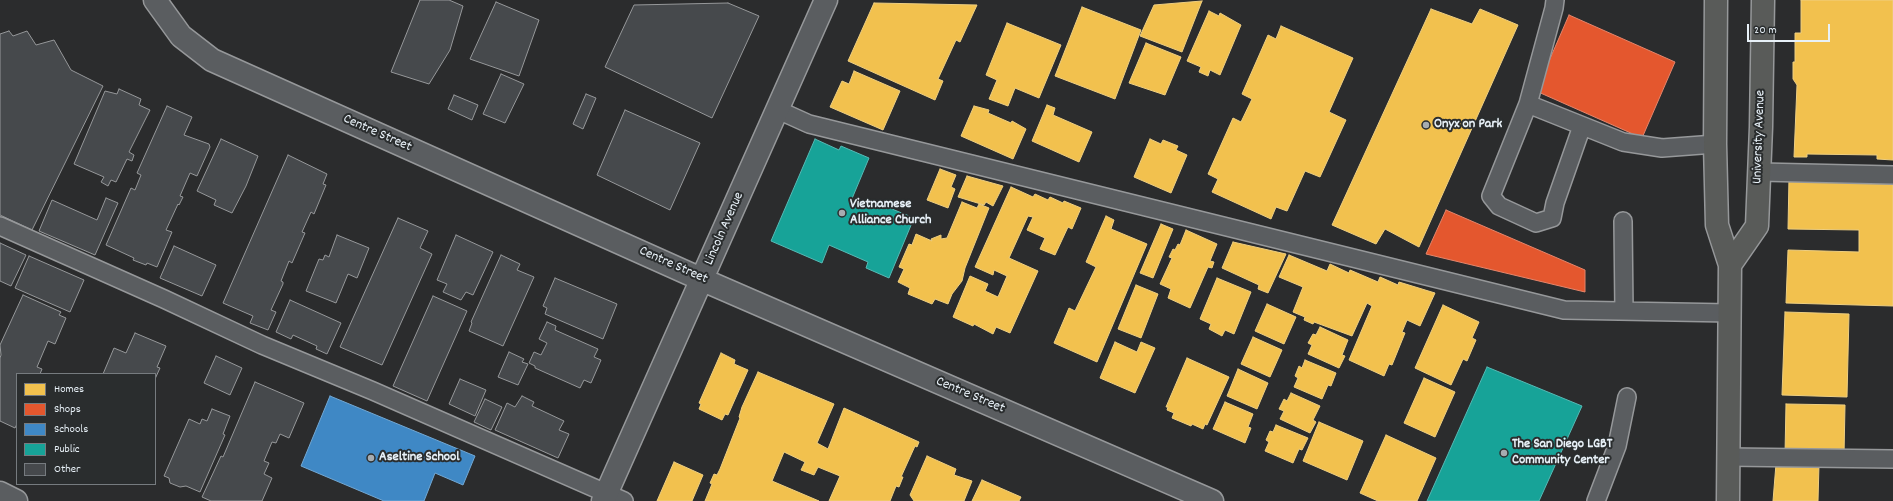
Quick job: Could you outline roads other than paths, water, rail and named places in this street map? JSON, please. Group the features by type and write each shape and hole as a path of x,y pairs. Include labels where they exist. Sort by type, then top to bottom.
{"main road":[{"path":"1716,0 1715,144 1717,225 1730,265 1728,501"},
{"name":"University Avenue","path":"1730,265 1757,226 1760,172 1762,0"}],"street":[{"name":"Centre Street","path":"155,0 181,36 212,60 703,280 1212,501"},
{"name":"Lincoln Avenue","path":"611,499 703,280 826,0"},
{"path":"0,493 16,501"}],"lane":[{"path":"1555,0 1528,104 1491,196 1499,206 1536,223 1552,218 1555,203 1582,126"},
{"path":"1528,104 1623,142 1662,148 1715,144"},
{"path":"778,110 809,124 1564,310 1730,313"},
{"path":"1760,172 1893,174"},
{"path":"1623,221 1624,311"},
{"path":"0,226 164,299 262,345 479,437 611,499"},
{"path":"1596,501 1617,446 1628,397"},
{"path":"1728,457 1893,459"}],"place":[{"name":"Onyx on Park","path":"1426,125"},
{"name":"Vietnamese Alliance Church","path":"842,213"},
{"name":"The San Diego LGBT Community Center","path":"1504,453"},
{"name":"Aseltine School","path":"371,458"}]}
